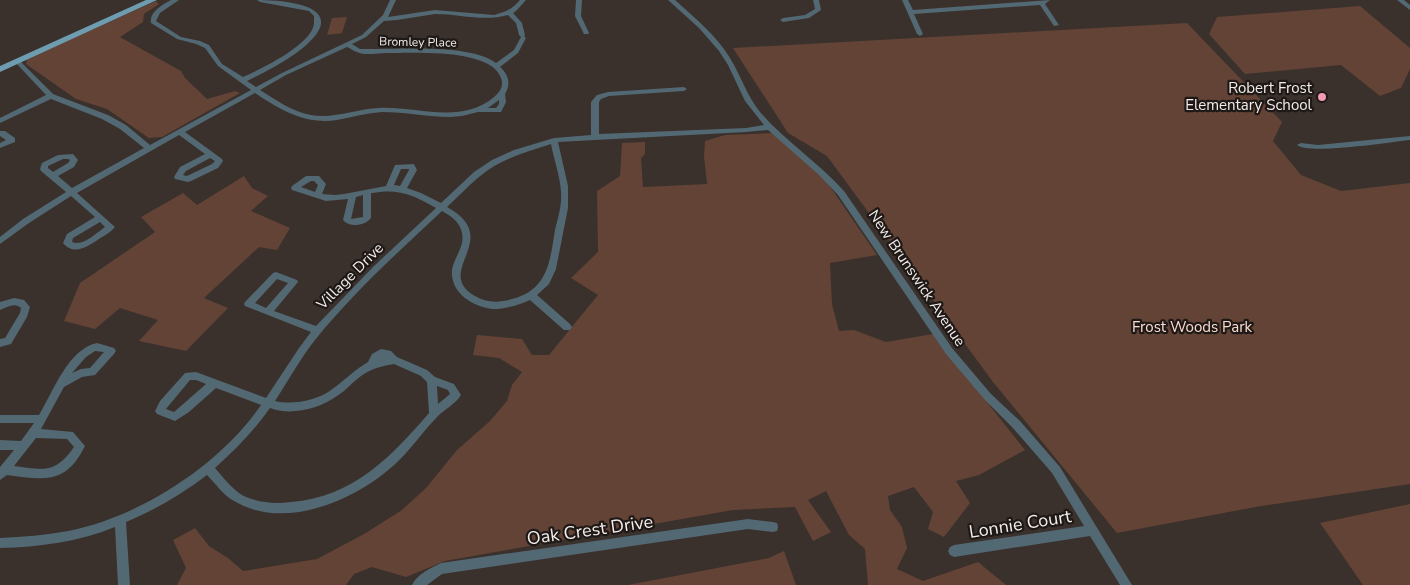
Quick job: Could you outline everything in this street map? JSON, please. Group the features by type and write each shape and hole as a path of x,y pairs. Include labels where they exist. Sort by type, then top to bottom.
{"main road":[{"path":"0,61 137,0"},
{"path":"0,69 154,0"}],"street":[{"path":"176,0 159,10 154,16 153,22 180,39 204,44 210,48 220,65 255,90 299,114 311,118 341,118 378,110 397,110 432,116 478,110 498,110 504,100 501,94 505,82 503,74 496,66 514,54 519,48 522,36 519,23 509,12"},
{"path":"243,80 287,56 316,32 319,24 317,16 299,3 260,0"},
{"path":"0,241 30,218 71,192 284,74 364,36 384,19 390,11 393,0"},
{"path":"384,19 398,19 441,11 463,12 484,17 509,12 523,0"},
{"path":"579,0 578,16 586,33"},
{"name":"New Brunswick Avenue","path":"671,0 719,47 729,62 748,102 770,127 841,193 949,351 988,397 1016,424 1056,470 1126,585"},
{"path":"783,20 812,15 818,10 816,0"},
{"path":"905,0 920,34"},
{"path":"1400,0 1410,8"},
{"path":"910,12 1045,1 1056,25"},
{"name":"Bromley Place","path":"347,44 355,50 366,52 464,54 496,66"},
{"path":"17,61 51,96 114,121 150,149"},
{"path":"595,137 595,102 600,97 608,94 684,90"},
{"path":"0,121 51,96"},
{"name":"Village Drive","path":"0,543 34,542 59,538 79,534 120,520 167,496 207,468 240,438 268,403 317,330 344,300 477,174 495,162 528,148 554,140 738,131 770,127"},
{"path":"180,132 210,154 218,161 215,166 188,179 178,177 183,168 210,154"},
{"path":"0,134 2,133 12,140 0,146"},
{"path":"1301,145 1318,147 1410,138"},
{"path":"317,196 344,198 389,188 403,189 442,207 463,223 467,236 456,271 456,279 463,292 478,302 492,305 513,302 531,295 544,285 550,274 565,193 554,140"},
{"path":"389,188 398,167 412,166 413,170 403,189"},
{"path":"52,176 111,227 83,246 73,247 67,243 70,236 100,218"},
{"path":"353,195 347,220 349,222 364,221 368,218 367,193"},
{"path":"268,312 293,283 293,280 276,275 248,304 268,312 317,330"},
{"path":"531,295 567,327"},
{"path":"0,306 17,301 22,302 26,307 24,314 8,341 0,344"},
{"path":"2,473 42,420 62,384 66,372 92,348 98,346 111,351 92,372 81,373 62,384"},
{"path":"207,468 225,488 239,499 273,508 310,506 353,491 380,472 427,424 434,414 448,404 456,395 451,387 432,380 424,373 394,360 372,365 360,372 333,394 318,401 286,408 196,376 188,376 163,404 160,412 175,417 184,412 206,389 215,383"},
{"path":"432,380 434,414"},
{"path":"0,420 42,420"},
{"path":"2,473 53,474 66,467 80,446 68,435 32,433"},
{"path":"0,445 24,446"},
{"path":"120,520 124,585"},
{"name":"Oak Crest Drive","path":"418,585 431,574 441,569 748,524 773,527"},
{"name":"Lonnie Court","path":"954,551 1092,530"}],"green space":[{"path":"156,1 159,4 144,14 143,22 120,37 181,71 185,78 207,99 235,91 240,93 162,137 149,138 107,109 76,99 26,64 27,60 33,56"},
{"path":"1360,6 1410,48 1410,69 1401,88 1380,96 1341,65 1245,74 1209,34 1217,17"},
{"path":"347,17 342,33 327,35 332,18"},
{"name":"Frost Woods Park","path":"1187,23 1282,122 1273,141 1301,175 1341,191 1410,183 1410,484 1261,506 1117,533 993,382 827,156 788,133 733,48"},
{"path":"773,133 827,182 877,255 830,263 832,304 839,331 854,330 886,342 933,334 1025,450 979,475 956,481 970,503 944,537 928,529 933,512 914,487 888,496 890,510 902,527 907,548 897,569 923,581 978,562 1006,585 868,585 865,549 849,535 826,491 808,500 831,532 813,541 795,507 733,510 445,561 406,577 372,567 354,574 346,585 177,585 186,568 173,540 195,528 209,546 228,558 243,571 317,559 364,534 402,510 426,488 457,450 490,421 507,401 512,385 522,372 499,358 473,355 477,335 522,339 532,355 549,355 598,295 571,278 598,252 597,191 620,176 622,143 645,142 645,154 641,158 643,187 707,184 704,156 705,141 725,135"},
{"path":"244,176 252,188 268,196 251,211 290,228 277,250 259,247 204,298 228,308 186,351 139,341 158,320 120,308 95,329 64,321 80,283 155,232 141,217 183,193 197,205"},
{"path":"1410,504 1410,585 1363,585 1320,523"},
{"path":"784,551 796,585 628,585 769,558"}],"place":[{"name":"Robert Frost Elementary School","path":"1322,97"}]}
